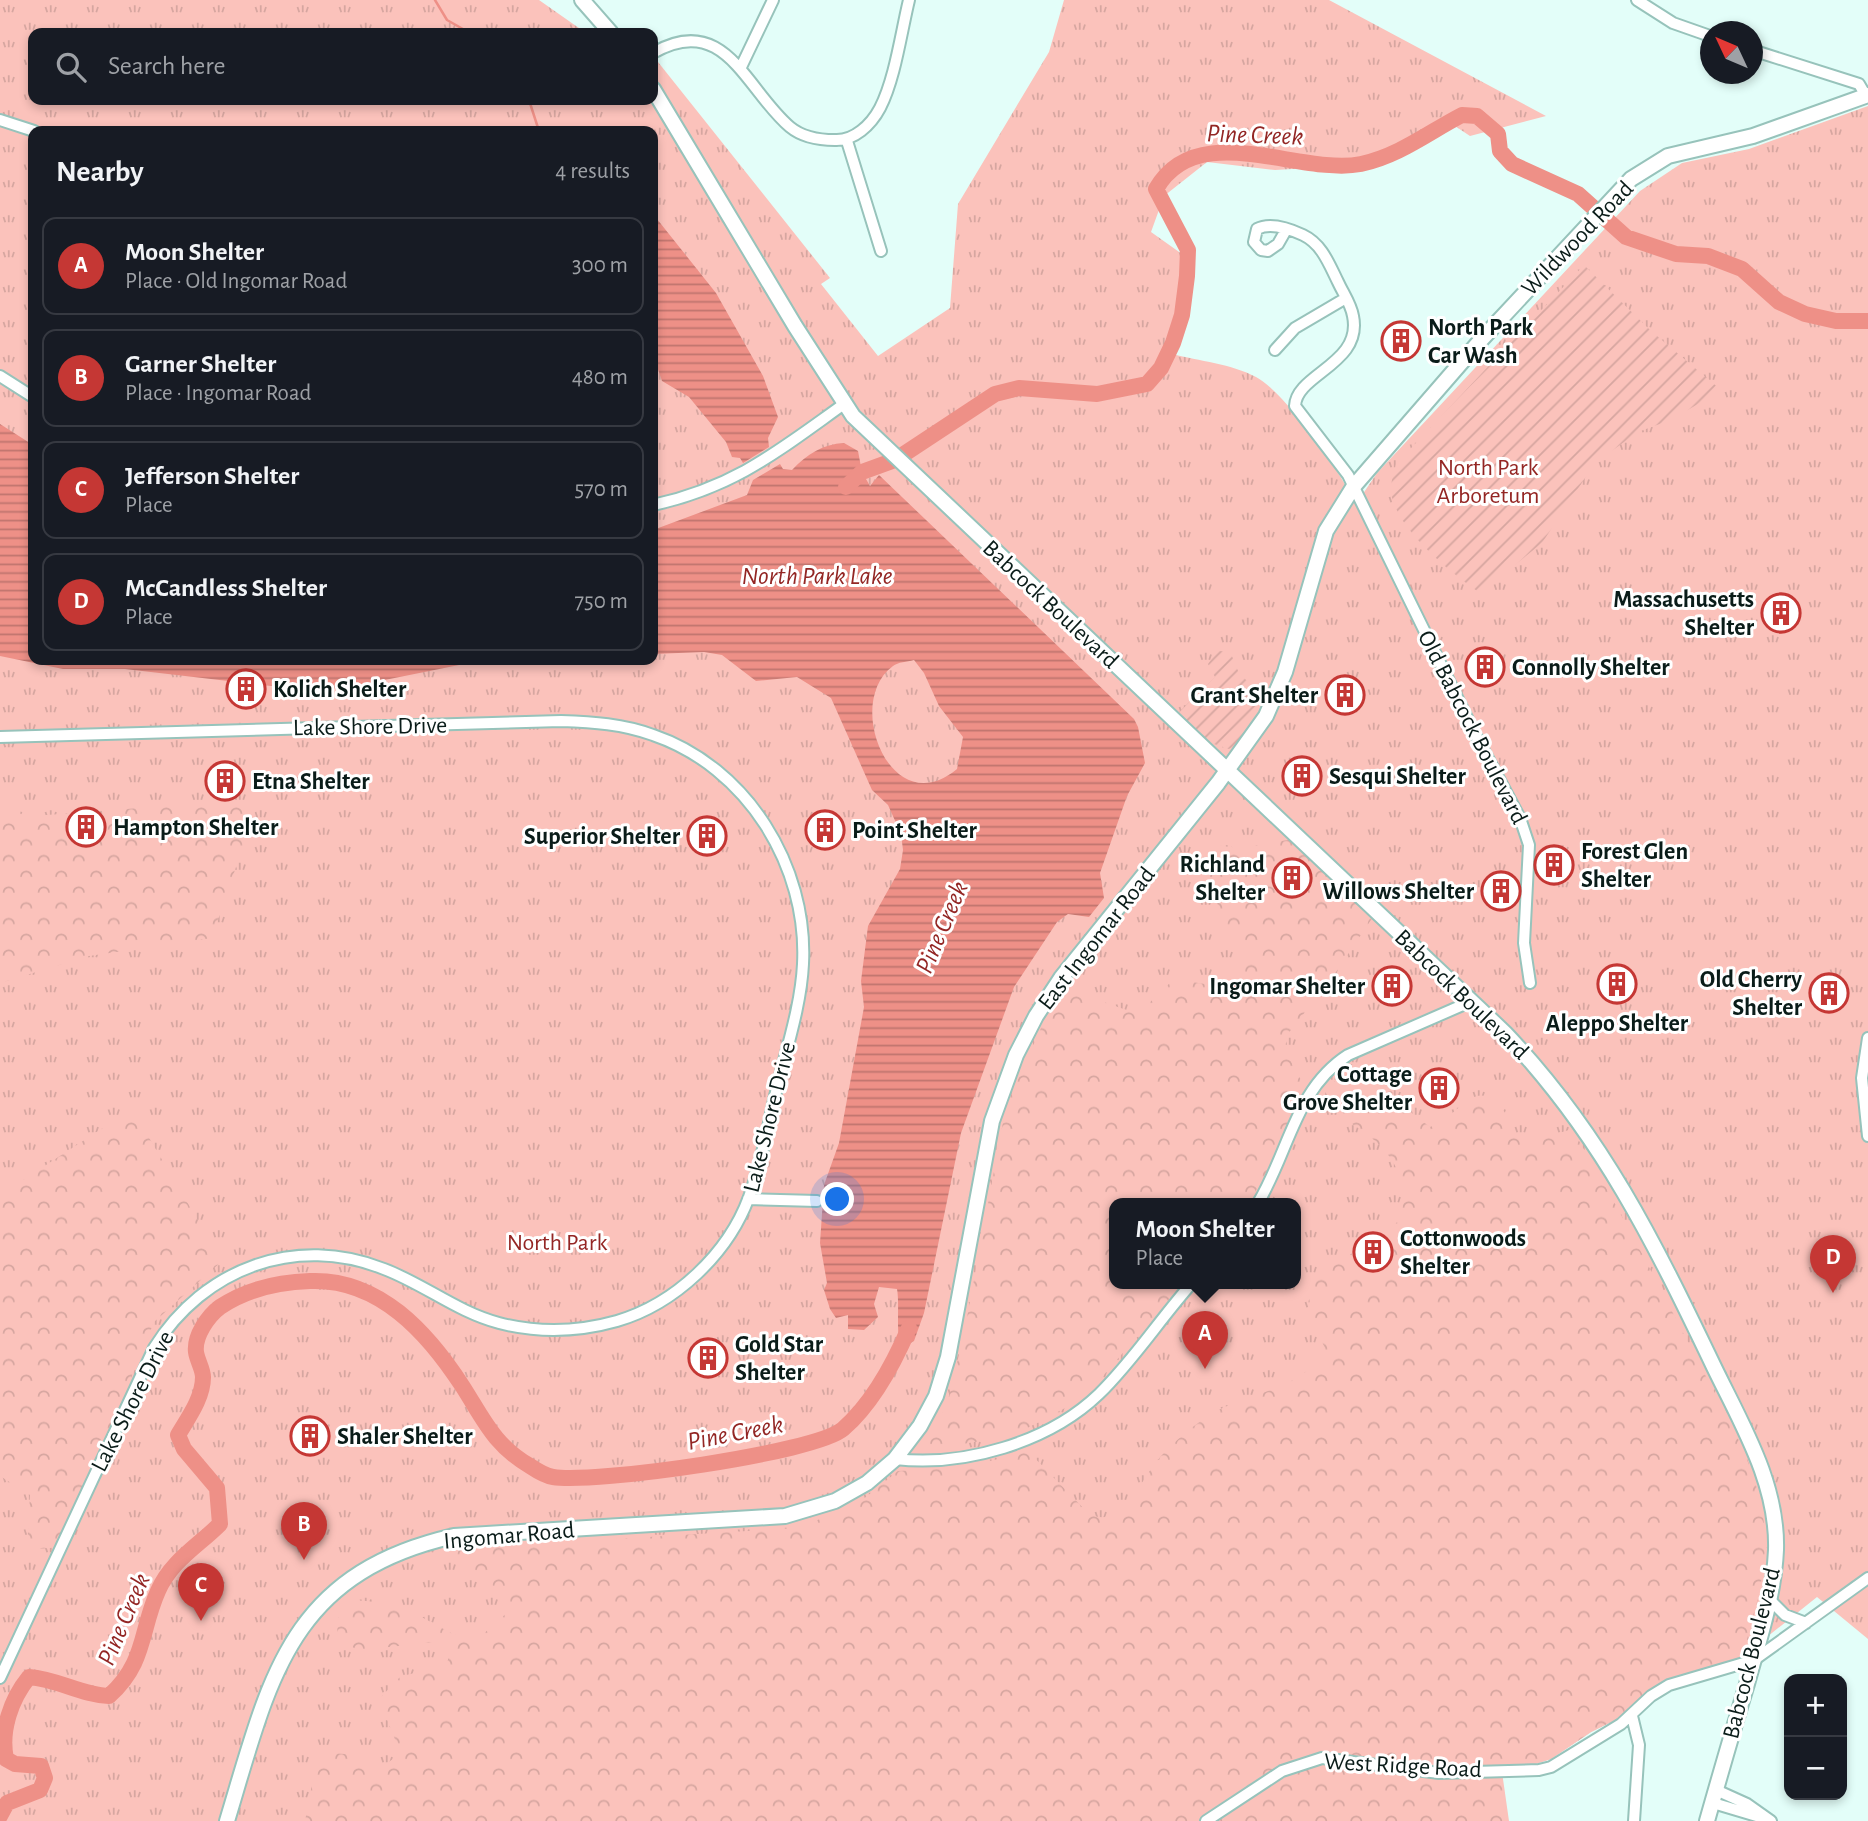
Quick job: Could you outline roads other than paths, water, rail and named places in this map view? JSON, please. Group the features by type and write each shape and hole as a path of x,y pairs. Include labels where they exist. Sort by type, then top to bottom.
{"main road":[{"path":"582,0 607,28"},
{"name":"Wildwood Road","path":"1354,486 1631,179 1668,156 1753,136 1867,96"},
{"name":"Babcock Boulevard","path":"658,97 845,404 914,476 1472,1000 1529,1059 1577,1118 1625,1190 1664,1263 1766,1479 1772,1501 1776,1548 1770,1600 1707,1821"},
{"name":"East Ingomar Road","path":"895,1459 920,1426 942,1378 992,1121 1006,1078 1025,1035 1061,978 1259,728 1280,687 1321,545 1332,518 1354,486"},
{"name":"Ingomar Road","path":"227,1821 263,1703 284,1655 321,1606 352,1579 385,1559 420,1544 463,1535 785,1516 817,1508 851,1493 895,1459"}],"street":[{"path":"741,67 773,0"},
{"path":"658,50 666,45 695,40 713,46 741,67 791,128 823,140 847,141 868,126 881,108 909,0"},
{"path":"1637,0 1673,23 1700,33"},
{"path":"1763,53 1859,84 1867,96"},
{"path":"0,120 28,129"},
{"path":"847,141 881,251"},
{"path":"1275,350 1295,328 1346,298 1322,251 1309,239 1286,230"},
{"name":"Old Babcock Boulevard","path":"1346,298 1354,318 1350,342 1330,367 1302,388 1295,405 1354,486 1527,835 1529,857 1524,943 1530,983"},
{"path":"0,376 28,394"},
{"path":"658,504 716,487 748,471 845,404"},
{"name":"Lake Shore Drive","path":"0,737 592,722 636,729 687,750 732,784 766,825 787,863 801,917 803,965 760,1165 748,1199 725,1241 687,1282 637,1312 588,1327 545,1330 500,1323 460,1308 385,1269 340,1256 306,1254 278,1257 247,1267 218,1281 184,1308 154,1348 0,1678"},
{"path":"1261,1198 1277,1168 1302,1104 1330,1067 1348,1055 1472,1000"},
{"path":"1868,1038 1862,1077 1868,1136"},
{"path":"748,1199 817,1201"},
{"path":"895,1459 931,1461 987,1452 1019,1442 1062,1422 1090,1402 1117,1375 1187,1289"},
{"name":"West Ridge Road","path":"1206,1821 1250,1790 1304,1762 1338,1759 1439,1773 1539,1770 1561,1762 1632,1716 1651,1696 1669,1685 1754,1660 1868,1578"},
{"path":"1770,1600 1786,1615 1806,1622"},
{"path":"1632,1716 1639,1745 1634,1821"},
{"path":"1714,1797 1768,1820"}],"water":[{"path":"658,220 716,293 763,376 778,417 768,438 769,447 743,463 740,458 732,457 726,442 689,397 662,381 658,369"},
{"path":"0,424 28,442 28,662 0,656"},
{"name":"North Park Lake","path":"844,443 858,451 862,472 870,486 879,475 1134,719 1145,763 1127,796 1100,873 1104,898 1089,917 1068,914 1057,922 1014,987 961,1133 924,1313 914,1341 902,1348 897,1289 879,1287 874,1304 878,1317 864,1330 848,1329 848,1315 836,1318 824,1290 827,1283 820,1243 824,1185 839,1143 864,1007 861,981 868,926 900,869 903,850 901,834 888,805 872,790 831,698 797,677 756,681 722,655 704,652 658,654 658,528 747,495 753,480 780,464 783,469 792,470 804,459 829,445","holes":["914,660 924,673 939,706 963,737 957,769 933,782 912,781 895,770 882,752 874,729 873,705 879,683 893,666"]},
{"path":"44,665 459,665 340,689 272,686 125,669 63,669"}],"waterway":[{"path":"435,0 447,20 461,28"},
{"path":"531,105 537,126"},
{"name":"Pine Creek","path":"846,487 862,472 895,460 995,394 1019,388 1097,394 1147,384 1161,368 1173,343 1182,315 1187,276 1188,250 1156,189 1174,168 1197,156 1251,154 1336,166 1361,164 1401,149 1462,115 1477,116 1498,134 1500,151 1512,164 1578,194 1626,237 1676,254 1708,256 1742,269 1779,302 1805,314 1836,321 1868,321"},
{"name":"Pine Creek","path":"0,1816 7,1803 40,1790 45,1778 41,1766 15,1764 6,1759 8,1716 29,1677 109,1696 121,1684 136,1659 163,1580 178,1562 220,1524 217,1488 184,1449 178,1435 194,1408 202,1385 203,1374 196,1352 200,1333 220,1307 241,1295 287,1283 310,1281 335,1282 380,1299 399,1313 434,1347 491,1431 507,1449 532,1468 553,1477 612,1476 703,1465 792,1448 824,1438 843,1429 864,1407 889,1368 909,1328"}],"place":[{"name":"North Park Car Wash","path":"1401,341"},
{"name":"Massachusetts Shelter","path":"1781,613"},
{"name":"Connolly Shelter","path":"1485,667"},
{"name":"Kolich Shelter","path":"246,689"},
{"name":"Grant Shelter","path":"1345,695"},
{"name":"Sesqui Shelter","path":"1302,776"},
{"name":"Etna Shelter","path":"225,781"},
{"name":"Hampton Shelter","path":"86,827"},
{"name":"Point Shelter","path":"825,830"},
{"name":"Superior Shelter","path":"707,836"},
{"name":"Forest Glen Shelter","path":"1554,865"},
{"name":"Richland Shelter","path":"1292,878"},
{"name":"Willows Shelter","path":"1501,891"},
{"name":"Aleppo Shelter","path":"1617,984"},
{"name":"Ingomar Shelter","path":"1392,986"},
{"name":"Old Cherry Shelter","path":"1829,993"},
{"name":"Cottage Grove Shelter","path":"1439,1088"},
{"name":"Cottonwoods Shelter","path":"1373,1252"},
{"name":"McCandless Shelter","path":"1833,1293"},
{"name":"Gold Star Shelter","path":"708,1358"},
{"name":"Moon Shelter","path":"1205,1369"},
{"name":"Shaler Shelter","path":"310,1436"},
{"name":"Garner Shelter","path":"304,1560"},
{"name":"Jefferson Shelter","path":"201,1621"}],"park label":[{"name":"North Park Arboretum","path":"1488,481"},
{"name":"North Park","path":"557,1242"}]}
